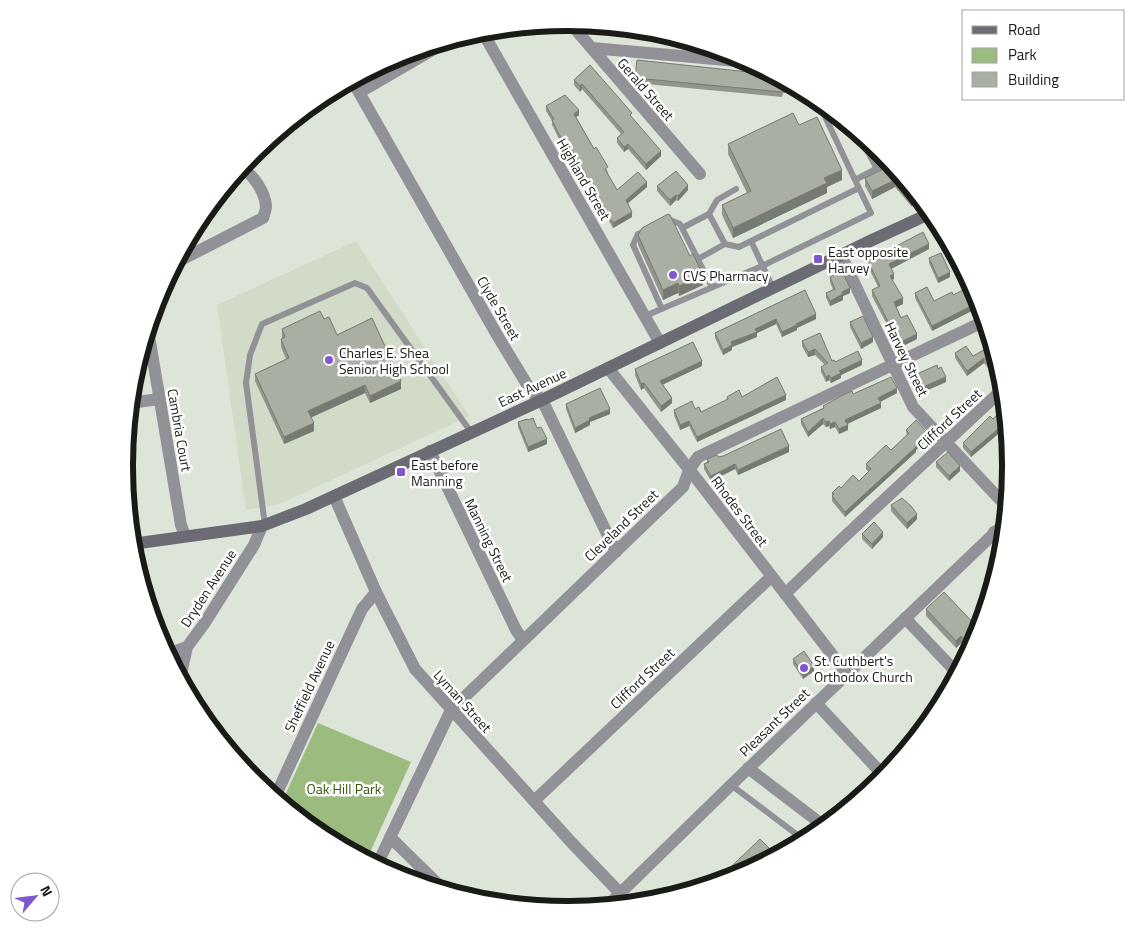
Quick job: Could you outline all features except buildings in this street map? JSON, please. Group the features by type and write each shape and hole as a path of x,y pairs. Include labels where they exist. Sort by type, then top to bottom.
{"main road":[{"name":"East Avenue","path":"140,543 264,526 334,496 542,400 840,255 924,217"}],"street":[{"name":"Gerald Street","path":"577,31 700,174"},
{"name":"Highland Street","path":"487,39 660,343"},
{"path":"592,48 722,60"},
{"path":"360,92 421,57"},
{"name":"Clyde Street","path":"356,86 497,335 531,391 542,400 616,552"},
{"path":"187,257 263,218 266,206 262,191 248,171"},
{"name":"Harvey Street","path":"840,255 913,407 1001,500"},
{"name":"Cleveland Street","path":"380,858 451,710 683,487 689,470 698,457 978,324"},
{"name":"Cambria Court","path":"150,345 185,536"},
{"name":"Rhodes Street","path":"608,368 847,674"},
{"name":"Clifford Street","path":"785,594 997,396"},
{"path":"137,402 159,399"},
{"name":"Manning Street","path":"430,451 516,630 523,640"},
{"name":"Lyman Street","path":"334,496 376,592 415,670 620,893"},
{"name":"Dryden Avenue","path":"175,651 187,647 204,624 264,526"},
{"name":"Pleasant Street","path":"615,898 998,529"},
{"path":"994,532 997,535"},
{"name":"Clifford Street","path":"534,801 771,577"},
{"name":"Sheffield Avenue","path":"278,790 362,609 376,592"},
{"path":"905,618 952,668"},
{"path":"183,667 187,647"},
{"path":"816,703 878,770"},
{"path":"748,768 818,821"},
{"path":"390,837 433,880"}],"lane":[{"path":"645,316 762,266 871,213 825,116"},
{"path":"868,153 877,169"},
{"path":"855,180 882,166"},
{"path":"698,260 725,244 739,247 859,188"},
{"path":"682,228 709,214 717,200 736,189"},
{"path":"709,214 725,244"},
{"path":"661,223 668,220 680,224 712,287"},
{"path":"653,227 638,234 633,245 662,309"},
{"path":"751,241 773,288"},
{"path":"264,526 246,383 250,355 262,324 276,317 355,282 367,288 471,432"},
{"path":"731,785 797,835"}],"shaded area":[{"name":"Charles E. Shea Senior High School","path":"356,241 469,416 280,504 246,510 217,305"}],"green space":[{"name":"Oak Hill Park","path":"318,723 411,762 370,853 326,827 285,796"}],"place":[{"name":"East opposite Harvey","path":"818,259"},
{"name":"CVS Pharmacy","path":"673,275"},
{"name":"Charles E. Shea Senior High School","path":"329,360"},
{"name":"East before Manning","path":"401,472"},
{"name":"St. Cuthbert's Orthodox Church","path":"804,668"}]}
